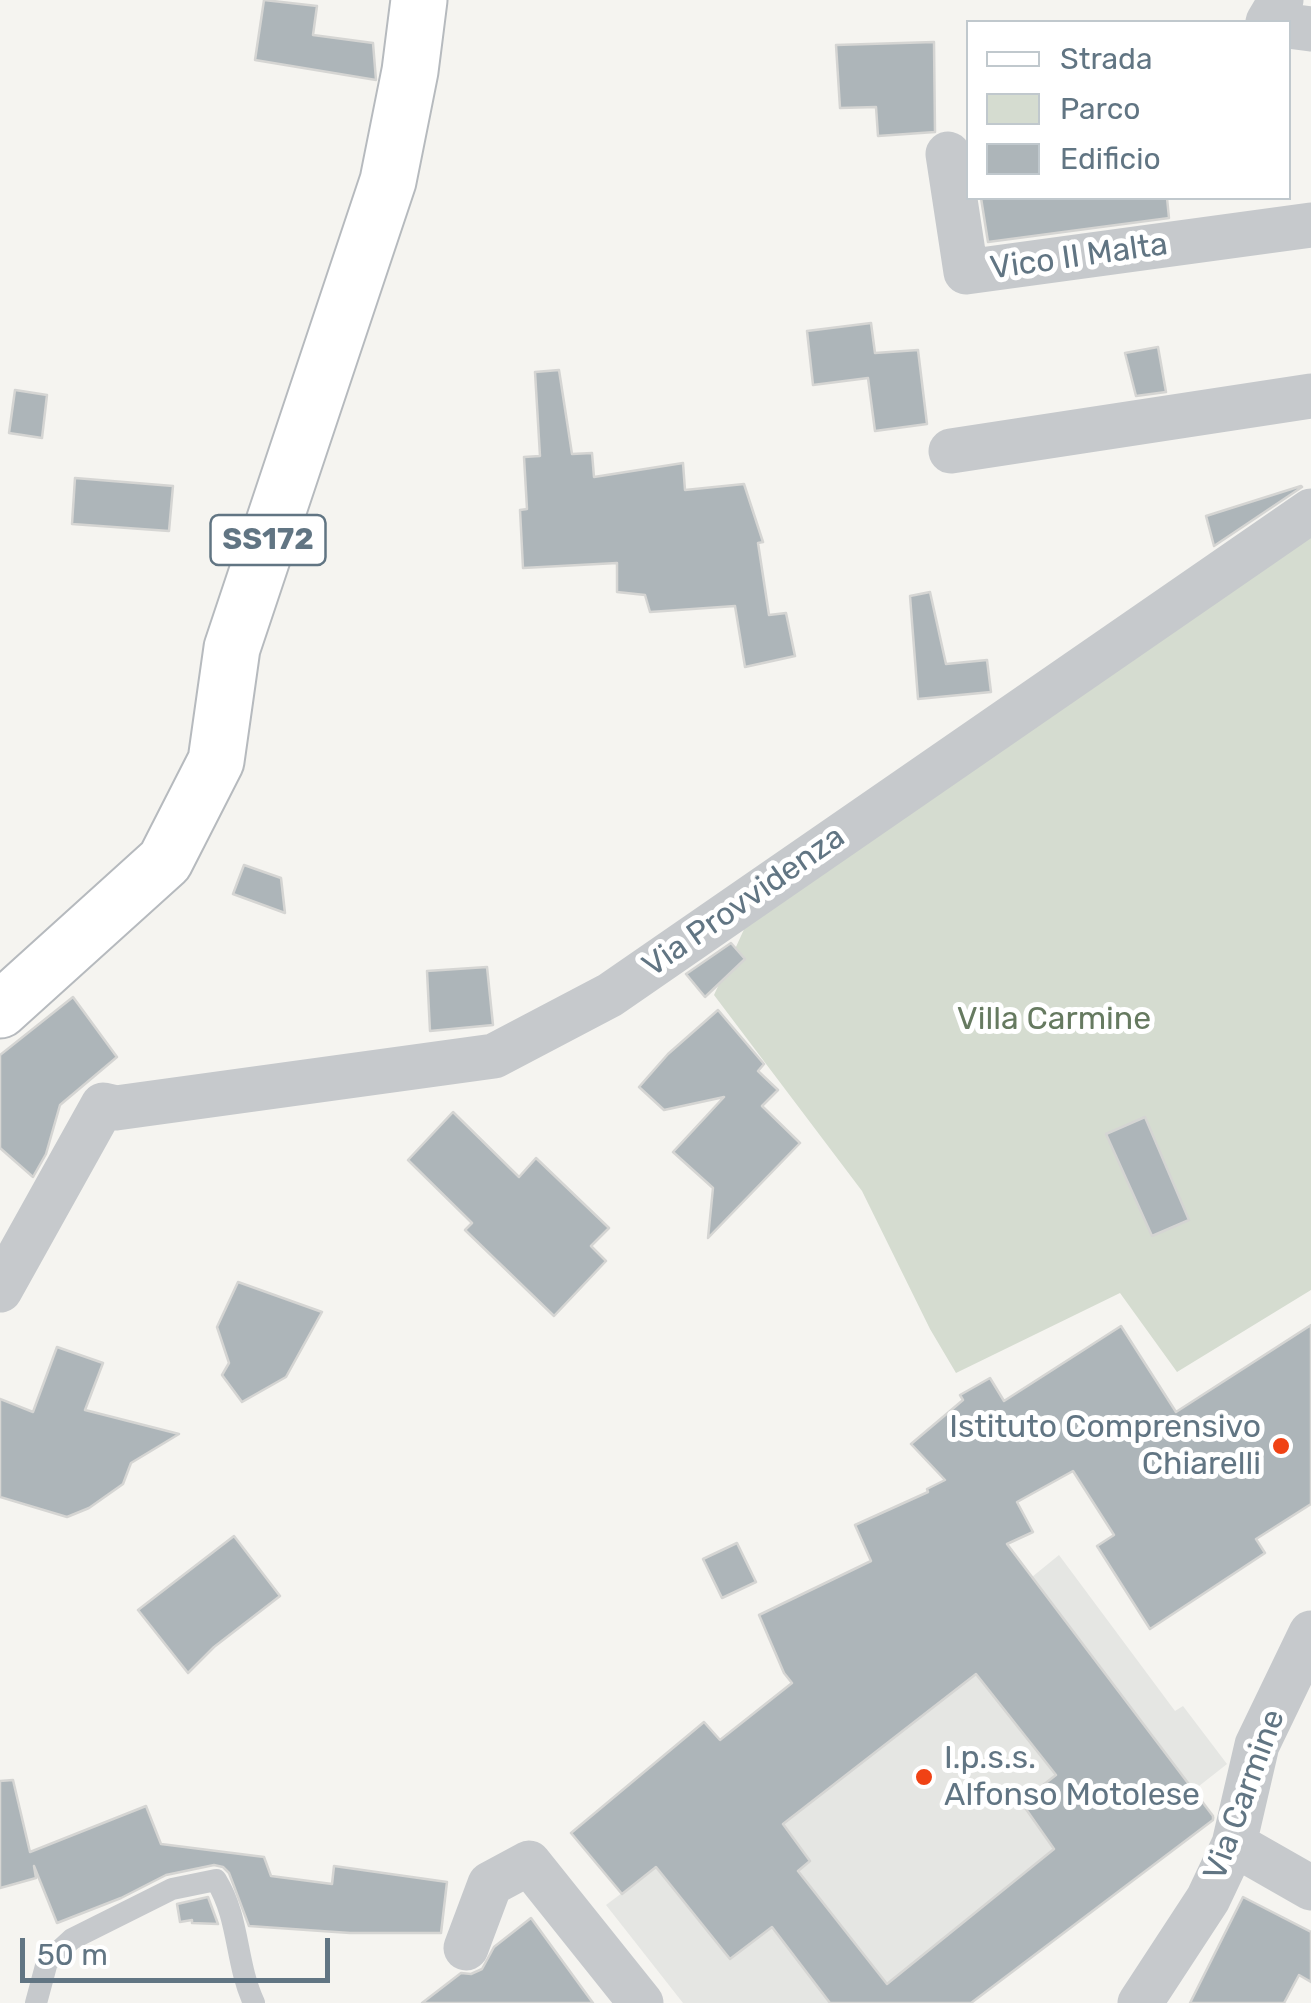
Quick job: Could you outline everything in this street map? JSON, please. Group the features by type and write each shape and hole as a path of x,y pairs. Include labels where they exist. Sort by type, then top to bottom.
{"main road":[{"name":"SS172","path":"0,1010 164,861 216,761 232,648 388,182 410,70 418,0"}],"street":[{"name":"Vico II Malta","path":"948,154 966,272 1218,217 1311,225"},
{"path":"952,450 1311,396"},
{"name":"Via Provvidenza","path":"0,1290 103,1105 116,1108 494,1056 610,995 1311,511"},
{"name":"Via Carmine","path":"1140,2003 1208,1899 1234,1844 1257,1745 1311,1633"},
{"path":"1234,1844 1311,1888"},
{"path":"466,1948 490,1884 530,1863 642,2003"}],"lane":[{"path":"36,2003 46,1962 72,1939 172,1889 216,1880 230,1903 244,1982 254,2003"}],"shaded area":[{"name":"I.p.s.s. Alfonso Motolese","path":"1059,1555 1175,1711 1183,1706 1227,1764 1194,1790 1215,1818 971,2003 683,2003 606,1905 622,1893 571,1833 705,1722 720,1739 775,1697 1032,1577"}],"green space":[{"name":"Villa Carmine","path":"1311,525 1311,1290 1177,1372 1120,1293 956,1373 862,1191 714,995 746,925"}],"building":[{"path":"264,0 317,6 313,35 373,43 376,80 255,60"},
{"path":"934,42 935,132 878,136 876,107 840,108 836,45"},
{"path":"981,200 1167,200 1169,218 988,242"},
{"path":"871,323 875,353 918,350 927,424 875,431 868,378 813,385 807,331"},
{"path":"1158,347 1166,392 1136,396 1125,353"},
{"path":"559,370 572,454 592,453 594,477 683,463 685,490 744,484 763,542 758,543 769,615 786,613 795,656 745,667 735,606 650,612 645,595 617,592 617,563 523,568 520,510 527,509 524,457 540,456 535,372"},
{"path":"15,390 47,395 42,438 9,433"},
{"path":"75,478 173,486 169,531 72,524"},
{"path":"1302,487 1214,546 1206,516"},
{"path":"930,592 946,664 987,660 991,692 918,699 910,596"},
{"path":"244,865 281,878 285,913 233,894"},
{"path":"731,943 745,959 705,997 686,974"},
{"path":"487,967 493,1025 430,1031 427,971"},
{"path":"73,997 117,1057 60,1105 46,1154 33,1177 0,1148 0,1055"},
{"path":"718,1010 764,1064 758,1071 778,1090 762,1106 800,1143 708,1238 713,1188 673,1152 724,1097 664,1110 639,1087 668,1054"},
{"path":"453,1112 519,1177 536,1158 609,1228 591,1246 606,1261 554,1316 465,1230 472,1223 408,1160"},
{"path":"1145,1117 1189,1220 1152,1236 1106,1134"},
{"path":"238,1282 322,1312 286,1377 242,1402 222,1375 229,1363 217,1327"},
{"path":"1311,1325 1311,1504 1256,1539 1265,1553 1150,1629 1097,1546 1114,1535 1073,1471 1017,1502 1033,1532 1007,1544 1213,1820 971,2003 830,2003 772,1927 730,1959 656,1867 622,1894 571,1833 704,1722 720,1740 792,1683 759,1615 871,1561 855,1525 928,1492 927,1489 945,1480 911,1444 963,1400 960,1395 990,1378 1004,1401 1121,1326 1176,1412","holes":["976,1674 1056,1775 1021,1802 1054,1849 887,1984 798,1871 810,1861 783,1824"]},
{"path":"57,1347 103,1363 85,1410 179,1434 131,1463 123,1484 89,1508 67,1517 0,1497 0,1399 33,1412"},
{"path":"234,1536 280,1596 214,1647 188,1673 138,1610"},
{"path":"737,1543 756,1582 722,1598 703,1559"},
{"path":"13,1780 30,1852 146,1806 161,1844 264,1857 271,1876 332,1884 334,1866 447,1882 441,1933 350,1933 249,1926 229,1873 214,1865 166,1875 57,1923 34,1866 36,1878 0,1888 0,1781"},
{"path":"208,1897 218,1924 180,1922 177,1904"},
{"path":"1243,1897 1311,1932 1311,1982 1299,1975 1284,2003 1190,2003"},
{"path":"531,1918 593,2003 422,2003 461,1973 482,1969 494,1947"}],"place":[{"name":"Istituto Comprensivo Chiarelli","path":"1281,1446"},
{"name":"I.p.s.s. Alfonso Motolese","path":"924,1777"}]}
